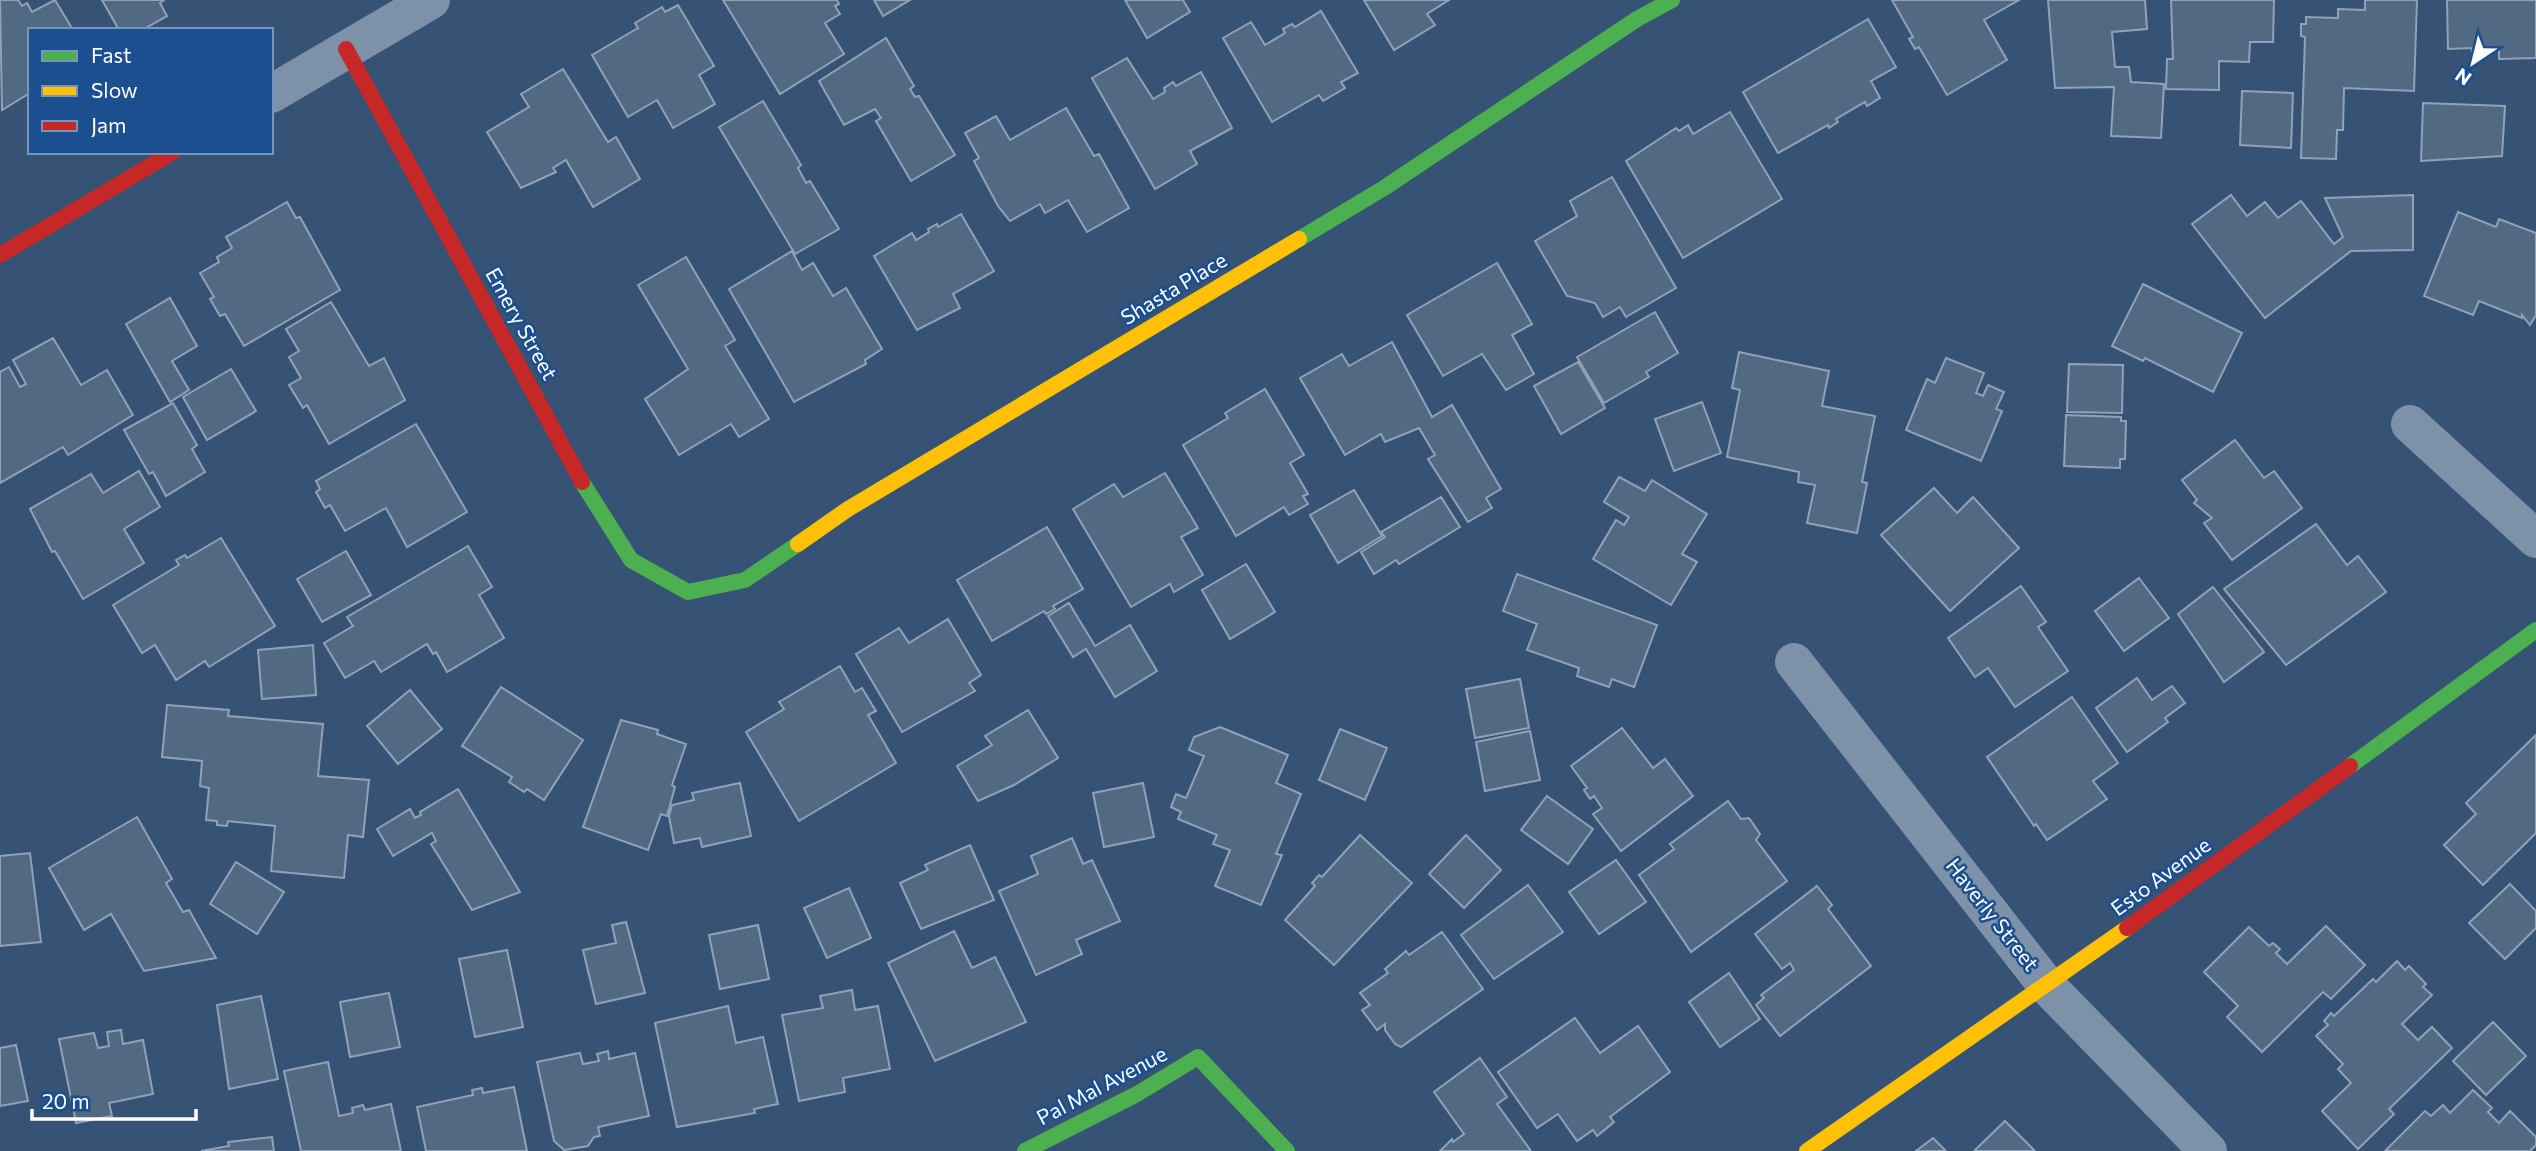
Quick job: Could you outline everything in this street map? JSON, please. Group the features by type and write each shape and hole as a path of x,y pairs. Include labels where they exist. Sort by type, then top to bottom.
{"street":[{"path":"273,93 431,0"},
{"name":"Shasta Place","path":"688,592 745,580 848,509 1384,188 1637,19 1672,0"},
{"name":"Emery Street","path":"346,49 581,480 631,559 688,592"},
{"path":"0,255 170,154"},
{"path":"2410,424 2536,539"},
{"name":"Esto Avenue","path":"1807,1151 2047,986 2536,630"},
{"name":"Haverly Street","path":"1794,662 2047,986 2208,1151"},
{"name":"Pal Mal Avenue","path":"1025,1151 1136,1094 1198,1057 1287,1151"}],"building":[{"path":"0,0 18,0 22,6 27,3 32,12 55,0 72,28 28,28 28,94 2,110"},
{"path":"102,0 164,0 160,3 167,16 146,28 118,28"},
{"path":"723,0 837,0 839,4 835,6 840,14 825,23 844,54 780,94"},
{"path":"874,0 910,0 883,16"},
{"path":"1125,0 1183,0 1190,12 1147,38"},
{"path":"1364,0 1449,0 1427,14 1435,25 1394,50"},
{"path":"1892,0 2019,0 1984,20 2007,60 1947,95 1919,47 1915,49 1909,39 1913,37"},
{"path":"2048,0 2145,0 2147,29 2112,32 2115,67 2129,67 2131,82 2164,84 2161,138 2111,136 2114,87 2055,88"},
{"path":"2171,0 2274,0 2273,42 2250,42 2249,62 2219,61 2219,90 2166,89 2167,59 2173,59"},
{"path":"2365,0 2417,0 2414,91 2344,88 2343,130 2337,130 2336,159 2301,158 2305,37 2301,36 2301,24 2306,24 2306,17 2338,18 2338,9 2365,10"},
{"path":"2447,0 2536,0 2536,58 2499,59 2499,48 2487,48 2488,57 2472,57 2472,48 2448,49"},
{"path":"678,5 714,66 699,75 715,104 673,128 657,100 628,117 592,55 638,28 635,23 662,7 665,12"},
{"path":"1321,11 1358,73 1341,82 1345,88 1323,101 1319,95 1272,122 1223,38 1251,22 1265,45 1285,33 1283,29 1292,24 1295,27"},
{"path":"1868,19 1896,67 1871,81 1880,98 1867,106 1865,102 1836,119 1838,122 1829,128 1828,125 1778,153 1743,92"},
{"path":"886,38 914,86 910,89 915,97 919,96 955,155 911,181 876,121 881,118 875,109 844,125 819,81"},
{"path":"1127,58 1153,99 1165,92 1164,88 1173,82 1176,86 1201,72 1232,128 1190,151 1197,164 1155,189 1092,78"},
{"path":"563,69 608,142 616,137 640,179 593,207 566,160 553,168 556,172 521,188 487,132 529,107 521,94"},
{"path":"2242,91 2293,93 2291,148 2240,145"},
{"path":"763,101 801,165 798,168 806,183 810,181 839,229 795,254 719,127"},
{"path":"2423,103 2505,106 2502,156 2421,161"},
{"path":"1066,108 1094,156 1099,154 1129,208 1087,232 1068,200 1045,213 1040,204 1010,221 998,206 974,161 979,158 965,133 996,116 1010,140"},
{"path":"1730,112 1782,199 1683,258 1626,161 1676,128 1679,131 1688,125 1693,134"},
{"path":"1612,177 1676,288 1626,317 1620,307 1603,317 1595,303 1567,296 1535,241 1577,216 1570,201"},
{"path":"2231,195 2247,216 2265,202 2278,218 2301,201 2334,244 2343,237 2325,198 2413,195 2413,250 2351,251 2265,318 2192,224"},
{"path":"287,202 296,218 300,217 340,290 244,346 225,314 220,316 210,299 214,297 200,273 219,262 217,257 232,248 226,237"},
{"path":"2458,212 2496,227 2499,219 2536,233 2536,315 2530,325 2522,315 2522,318 2479,301 2473,315 2424,296"},
{"path":"961,214 994,271 953,294 960,308 917,330 874,256 912,233 916,240 929,232 928,229 937,224 938,227"},
{"path":"792,251 802,270 813,263 833,296 846,288 882,349 865,360 866,364 794,402 729,289"},
{"path":"686,257 735,340 725,346 769,419 739,437 731,424 679,455 645,399 688,369 638,285"},
{"path":"1497,263 1532,324 1512,335 1534,374 1506,390 1482,354 1443,376 1407,315"},
{"path":"2143,284 2242,333 2213,392 2145,358 2143,361 2112,346"},
{"path":"170,298 197,346 172,361 189,390 170,402 126,324"},
{"path":"331,302 369,366 384,358 405,400 329,444 307,405 303,408 289,385 301,378 289,357 299,351 286,329"},
{"path":"1655,312 1678,353 1646,372 1649,377 1604,403 1577,357"},
{"path":"53,338 81,385 107,370 133,415 68,455 63,447 0,483 0,372 9,367 20,387 26,384 13,360"},
{"path":"1392,342 1432,417 1452,405 1501,489 1486,498 1492,508 1468,522 1428,459 1435,455 1419,428 1385,442 1381,434 1345,455 1300,378 1342,354 1349,366"},
{"path":"1739,352 1829,371 1822,406 1875,416 1862,482 1867,483 1857,533 1807,523 1815,485 1798,482 1799,472 1727,457 1740,390 1732,388"},
{"path":"1946,358 1984,373 1976,393 1983,396 1988,385 2004,392 1996,409 2002,411 1981,461 1906,430 1927,379 1935,383"},
{"path":"1578,362 1605,408 1561,434 1534,386"},
{"path":"2069,364 2123,365 2122,413 2067,412"},
{"path":"231,369 256,411 207,440 183,397"},
{"path":"1265,389 1304,455 1290,463 1308,494 1303,496 1308,504 1289,515 1284,507 1236,536 1183,445 1228,418 1225,413"},
{"path":"1702,402 1721,453 1674,471 1655,419"},
{"path":"173,403 197,445 192,449 205,472 166,496 153,472 149,474 124,430"},
{"path":"2066,415 2121,417 2121,421 2126,421 2125,459 2120,459 2120,468 2064,466"},
{"path":"416,424 467,512 407,547 386,508 345,531 330,505 325,508 316,492 320,489 316,481"},
{"path":"2235,440 2264,478 2274,471 2302,508 2232,560 2204,523 2212,518 2194,503 2197,500 2182,480"},
{"path":"139,471 160,507 124,529 144,563 83,599 55,551 52,552 30,509 91,474 103,493"},
{"path":"1165,473 1198,528 1181,537 1203,575 1174,592 1170,584 1131,607 1073,509 1114,484 1123,497"},
{"path":"1619,477 1645,491 1652,480 1707,514 1682,554 1697,562 1671,605 1593,559 1616,520 1624,525 1629,517 1604,502"},
{"path":"1934,488 1957,513 1973,497 2019,548 1950,611 1881,535"},
{"path":"1354,490 1382,536 1338,563 1310,515"},
{"path":"1441,497 1460,527 1399,564 1396,560 1374,574 1361,552 1385,537 1381,532"},
{"path":"2316,524 2347,565 2358,556 2386,592 2286,665 2224,589"},
{"path":"1047,527 1083,589 1053,606 1055,609 1046,614 1044,611 992,641 957,580"},
{"path":"221,538 275,626 209,667 205,661 176,680 155,645 142,653 113,605 179,565 176,560 185,555 187,558"},
{"path":"468,546 492,587 479,595 504,638 447,672 436,652 433,654 427,644 381,672 374,661 345,678 324,643 353,626 347,617"},
{"path":"346,551 371,595 322,622 297,579"},
{"path":"1246,564 1275,612 1230,639 1202,590"},
{"path":"1517,574 1657,625 1634,687 1612,679 1609,687 1577,676 1579,668 1527,650 1537,624 1503,611"},
{"path":"2139,578 2169,618 2124,651 2095,611"},
{"path":"2021,586 2046,622 2038,627 2068,671 2015,707 1988,668 1975,677 1948,638"},
{"path":"2213,587 2264,652 2224,682 2178,614"},
{"path":"1069,603 1095,646 1130,625 1157,671 1115,697 1086,649 1073,657 1048,616"},
{"path":"948,619 981,675 969,683 975,691 902,732 856,654 899,628 909,643"},
{"path":"313,645 316,695 262,699 258,650"},
{"path":"840,666 855,692 862,688 876,711 868,715 896,763 799,821 746,732 784,709 779,702"},
{"path":"2137,678 2152,700 2172,686 2185,703 2165,718 2168,722 2127,752 2096,708"},
{"path":"1520,679 1529,728 1475,738 1466,689"},
{"path":"501,687 583,740 544,800 527,789 524,792 509,782 512,777 462,746"},
{"path":"410,690 442,729 398,764 367,726"},
{"path":"2072,697 2118,763 2093,781 2107,799 2047,840 2036,824 2034,826 1987,757"},
{"path":"167,705 229,710 228,716 323,724 318,776 369,780 363,837 348,835 344,878 271,871 275,826 228,821 227,826 206,820 209,788 200,786 202,761 162,757"},
{"path":"1028,710 1058,758 1014,785 978,801 957,766 992,745 985,736"},
{"path":"621,720 658,730 657,734 686,744 672,785 675,787 667,816 661,814 648,850 583,827"},
{"path":"1220,727 1288,755 1276,783 1301,794 1276,854 1282,855 1261,905 1215,886 1230,850 1213,844 1217,835 1178,819 1181,812 1171,807 1176,794 1186,798 1204,756 1189,750 1194,737"},
{"path":"1622,728 1653,768 1665,759 1693,796 1621,851 1593,814 1602,808 1594,796 1590,799 1584,790 1587,788 1571,766"},
{"path":"1340,729 1387,748 1365,800 1319,780"},
{"path":"1530,731 1540,780 1485,791 1476,742"},
{"path":"2536,735 2536,833 2483,885 2444,845 2476,814 2466,803"},
{"path":"740,783 751,836 702,847 700,838 674,843 669,816 672,805 694,800 692,793"},
{"path":"1143,783 1154,837 1104,847 1093,793"},
{"path":"458,789 520,892 472,910 431,844 436,841 432,833 393,856 377,829 410,809 415,818 421,815 420,812"},
{"path":"1547,796 1593,829 1568,864 1521,830"},
{"path":"1728,801 1741,819 1749,818 1760,834 1756,840 1787,881 1691,952 1639,875 1674,849 1670,844"},
{"path":"137,817 172,879 166,883 183,912 189,910 216,958 144,971 111,914 84,930 49,868"},
{"path":"1360,835 1412,883 1334,965 1285,920 1315,886 1312,883 1319,875 1322,877"},
{"path":"1466,835 1501,870 1464,908 1429,874"},
{"path":"1072,838 1083,864 1092,860 1120,921 1076,940 1082,954 1036,975 999,891 1038,874 1031,856"},
{"path":"970,845 994,900 921,929 900,883 928,870 925,865"},
{"path":"30,853 41,942 0,946 0,856"},
{"path":"1616,860 1646,902 1599,934 1569,892"},
{"path":"236,862 284,892 257,934 210,904"},
{"path":"2510,884 2536,911 2536,928 2505,959 2469,923"},
{"path":"1528,885 1563,932 1494,979 1461,935"},
{"path":"1817,886 1832,905 1828,909 1871,966 1780,1036 1756,1005 1764,998 1761,995 1794,970 1790,963 1782,969 1755,934"},
{"path":"849,888 871,938 827,958 804,908"},
{"path":"626,922 645,993 596,1004 583,950 616,943 612,925"},
{"path":"758,925 769,979 720,989 709,935"},
{"path":"2326,926 2365,965 2331,999 2323,992 2262,1052 2227,1017 2238,1006 2204,972 2249,927 2269,946 2273,943 2280,949 2276,953 2287,964"},
{"path":"954,931 972,968 995,957 1026,1022 935,1061 888,963"},
{"path":"1442,932 1483,989 1401,1047 1395,1044 1385,1030 1385,1024 1377,1030 1362,1010 1370,1005 1360,993 1388,973 1385,969 1406,951 1409,955"},
{"path":"507,950 523,1027 475,1037 459,959"},
{"path":"2397,961 2405,970 2409,966 2426,984 2423,987 2432,995 2402,1024 2418,1040 2432,1027 2452,1048 2389,1109 2394,1114 2358,1149 2322,1111 2351,1083 2338,1069 2343,1064 2316,1036 2328,1025 2324,1021 2331,1013 2334,1016 2373,979 2376,982"},
{"path":"1729,973 1760,1019 1720,1047 1689,1002"},
{"path":"852,990 855,1010 878,1006 890,1069 843,1078 845,1092 799,1101 782,1015 823,1008 820,996"},
{"path":"389,993 400,1047 350,1057 340,1002"},
{"path":"261,996 278,1079 229,1089 217,1005"},
{"path":"728,1006 736,1043 763,1037 778,1104 754,1109 755,1113 677,1127 655,1023"},
{"path":"1575,1018 1600,1053 1638,1026 1670,1072 1610,1117 1614,1122 1597,1136 1593,1130 1577,1141 1558,1114 1537,1128 1498,1072"},
{"path":"2493,1022 2526,1056 2486,1095 2453,1061"},
{"path":"121,1030 123,1044 143,1040 153,1094 109,1103 112,1116 76,1123 59,1039 94,1033 98,1048 109,1046 107,1032"},
{"path":"16,1045 28,1101 0,1106 0,1048"},
{"path":"608,1051 609,1059 635,1053 649,1116 598,1127 600,1136 594,1137 588,1146 564,1150 554,1141 537,1062 580,1053 583,1064 599,1061 597,1054"},
{"path":"1480,1058 1507,1097 1497,1104 1531,1151 1440,1151 1452,1139 1453,1142 1464,1134 1434,1092"},
{"path":"328,1062 339,1116 353,1113 352,1108 363,1105 365,1110 391,1104 401,1151 301,1151 284,1071"},
{"path":"514,1087 527,1151 426,1151 417,1107 473,1095 472,1090 482,1088 483,1093"},
{"path":"2473,1090 2492,1108 2488,1112 2499,1123 2510,1111 2536,1137 2536,1145 2530,1151 2385,1151 2425,1111 2431,1116 2443,1105 2450,1113"},
{"path":"2005,1121 2035,1151 1974,1151"},
{"path":"272,1137 274,1151 201,1151 229,1146 228,1142"},
{"path":"1933,1138 1946,1151 1916,1151"}],"traffic: fast":[{"path":"1299,239 1384,188 1637,19 1672,0"},
{"path":"582,482 631,560 688,592 745,580 798,544"},
{"path":"2350,766 2536,630"},
{"path":"1025,1151 1137,1094 1198,1057 1287,1151"}],"traffic: slow":[{"path":"798,544 848,509 1299,239"},
{"path":"1807,1151 2127,928"}],"traffic: jam":[{"path":"346,49 582,482"},
{"path":"0,255 170,154"},
{"path":"2127,928 2350,766"}]}
